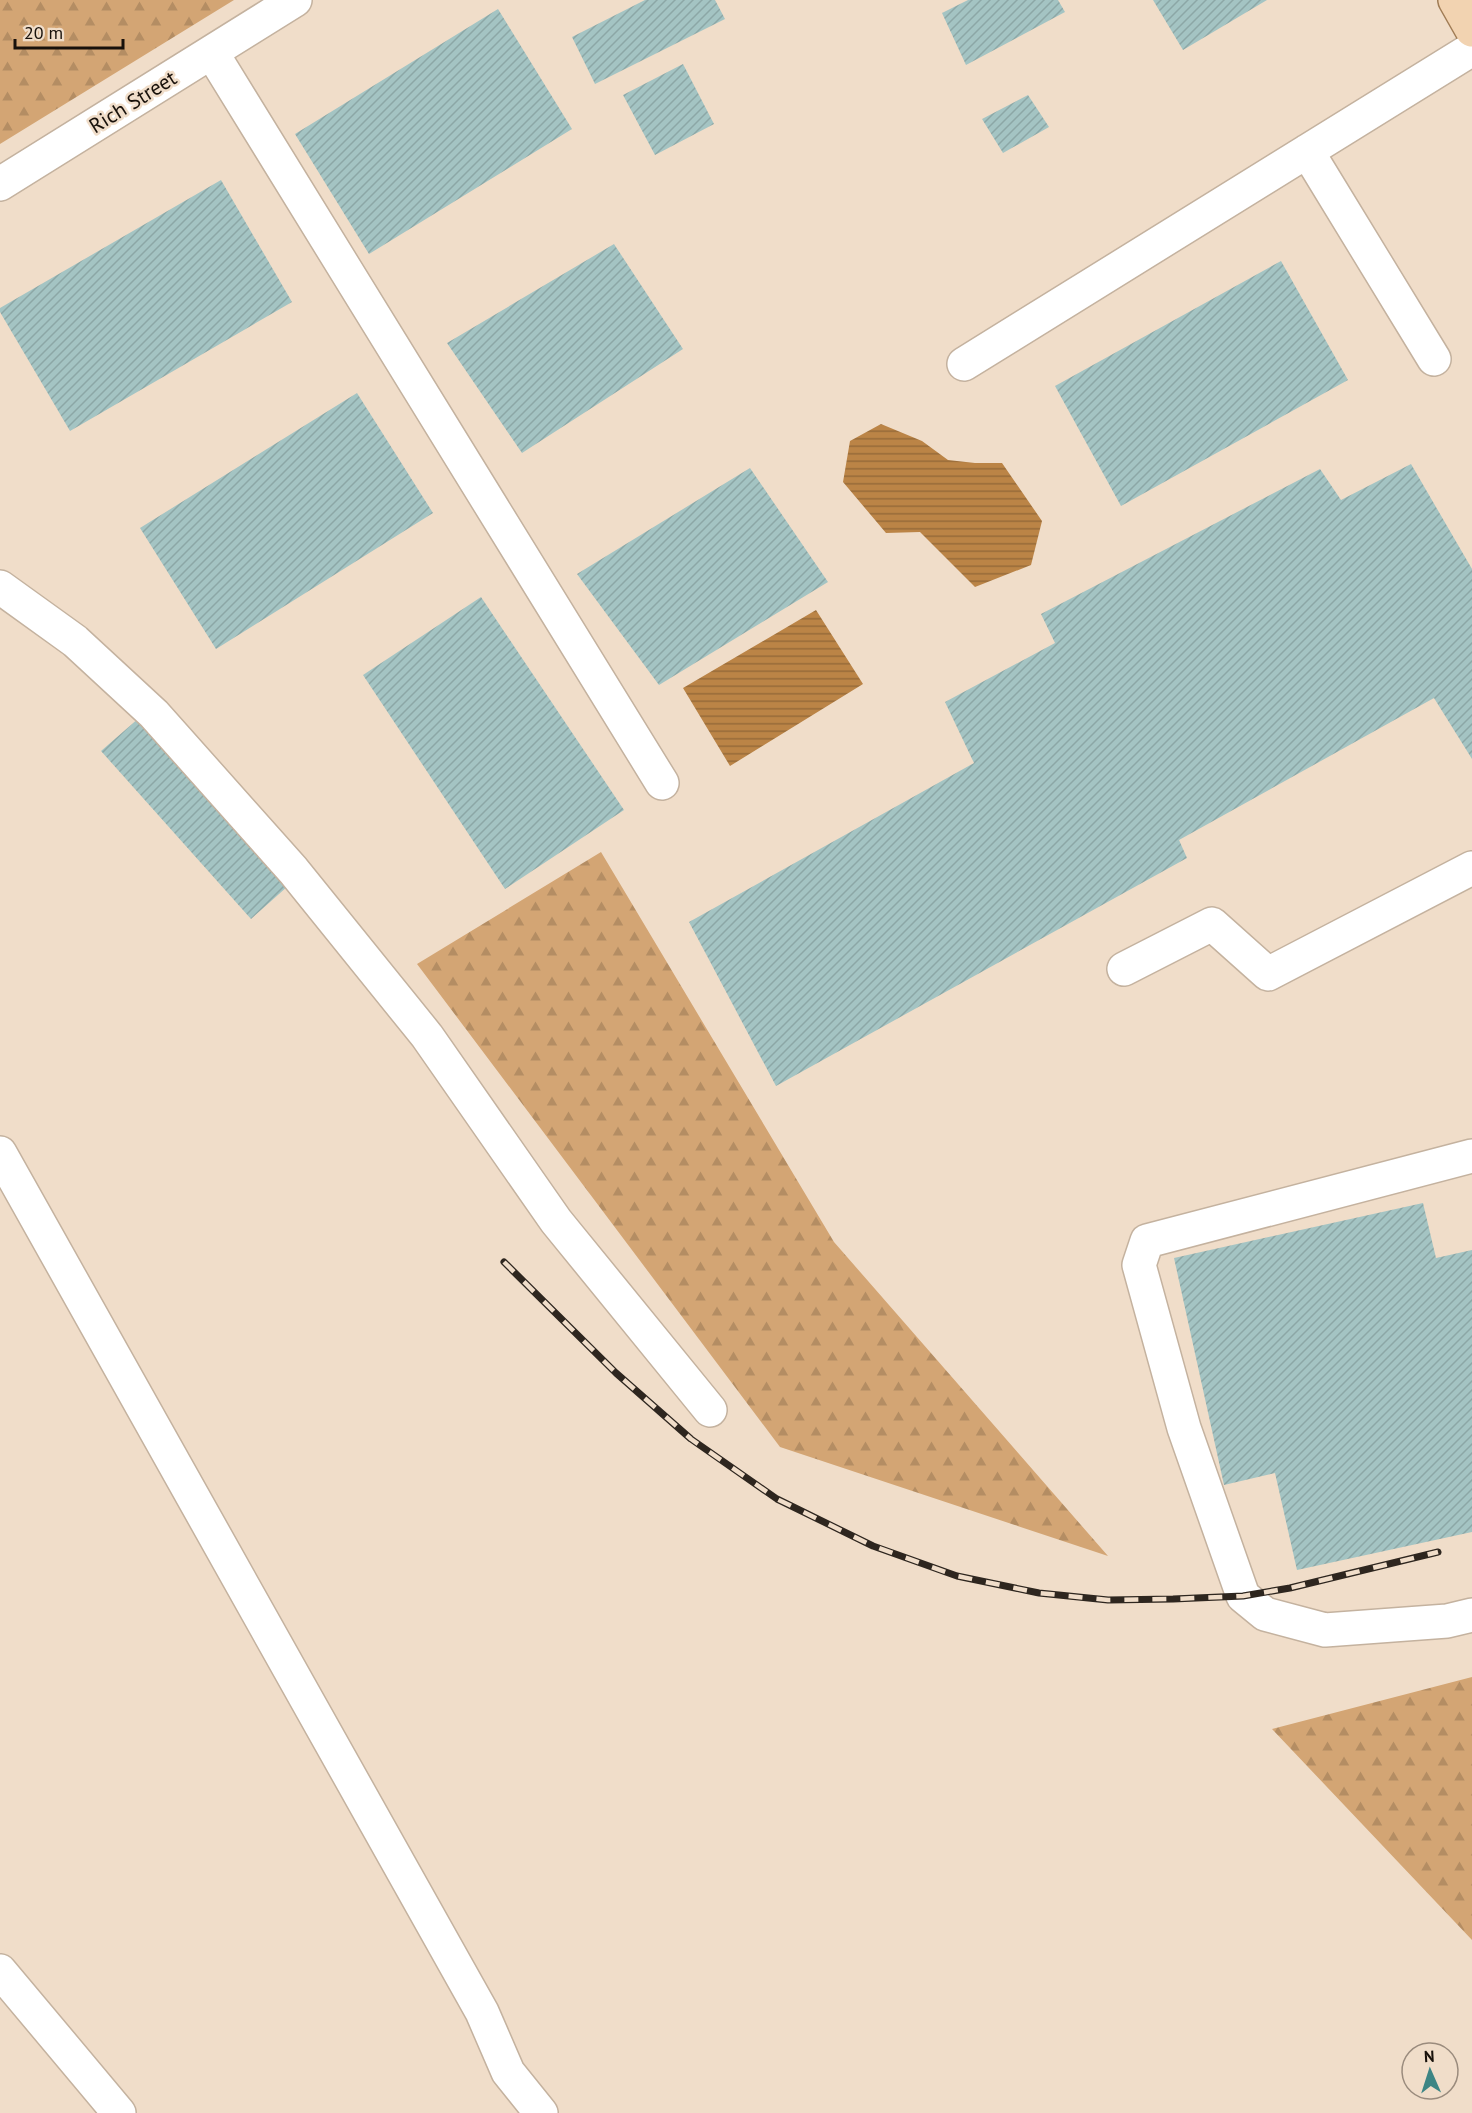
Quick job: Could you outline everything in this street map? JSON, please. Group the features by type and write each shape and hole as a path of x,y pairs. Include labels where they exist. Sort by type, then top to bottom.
{"main road":[{"path":"1455,0 1472,30"}],"street":[{"name":"Rich Street","path":"0,183 295,0"},
{"path":"964,364 1472,49"},
{"path":"212,53 662,783"},
{"path":"1306,151 1434,359"},
{"path":"0,587 75,641 154,714 293,870 427,1036 556,1221 710,1410"},
{"path":"1124,969 1212,924 1268,974 1472,868"},
{"path":"0,1153 476,2001 508,2072 541,2113"},
{"path":"1472,1155 1147,1241 1139,1265 1184,1428 1243,1596 1265,1614 1325,1630 1447,1621 1472,1615"},
{"path":"0,1971 119,2113"}],"green space":[{"path":"0,0 234,0 0,144"},
{"path":"601,852 834,1242 1108,1556 780,1447 417,964"},
{"path":"1472,1677 1472,1940 1272,1729"}],"shaded area":[{"path":"881,424 922,441 948,460 1002,463 1042,521 1031,565 975,587 920,532 886,533 843,482 850,441"},
{"path":"816,610 863,684 730,766 683,688"}],"building":[{"path":"645,0 715,0 725,19 595,84 572,37"},
{"path":"968,0 1058,0 1065,12 966,65 942,13"},
{"path":"1153,0 1267,0 1183,50"},
{"path":"498,9 572,129 369,254 295,134"},
{"path":"683,64 714,124 655,155 623,95"},
{"path":"1028,95 1049,127 1003,153 982,119"},
{"path":"221,180 292,302 70,431 0,312 0,308"},
{"path":"614,244 683,349 522,453 447,343"},
{"path":"1281,261 1348,380 1121,506 1055,386"},
{"path":"357,393 433,513 216,649 140,528"},
{"path":"1411,464 1472,569 1472,759 1434,698 1179,840 1187,858 776,1086 689,922 974,763 945,702 1055,643 1041,614 1320,469 1341,500"},
{"path":"750,468 828,582 659,685 577,574"},
{"path":"481,597 624,810 505,889 363,675"},
{"path":"139,718 288,886 251,919 101,751"},
{"path":"1423,1203 1436,1258 1472,1250 1472,1532 1297,1570 1275,1473 1224,1485 1174,1258"}],"railway":[{"path":"504,1262 616,1373 691,1439 777,1499 873,1546 957,1576 1039,1593 1108,1600 1243,1596 1290,1588 1438,1552"}]}
